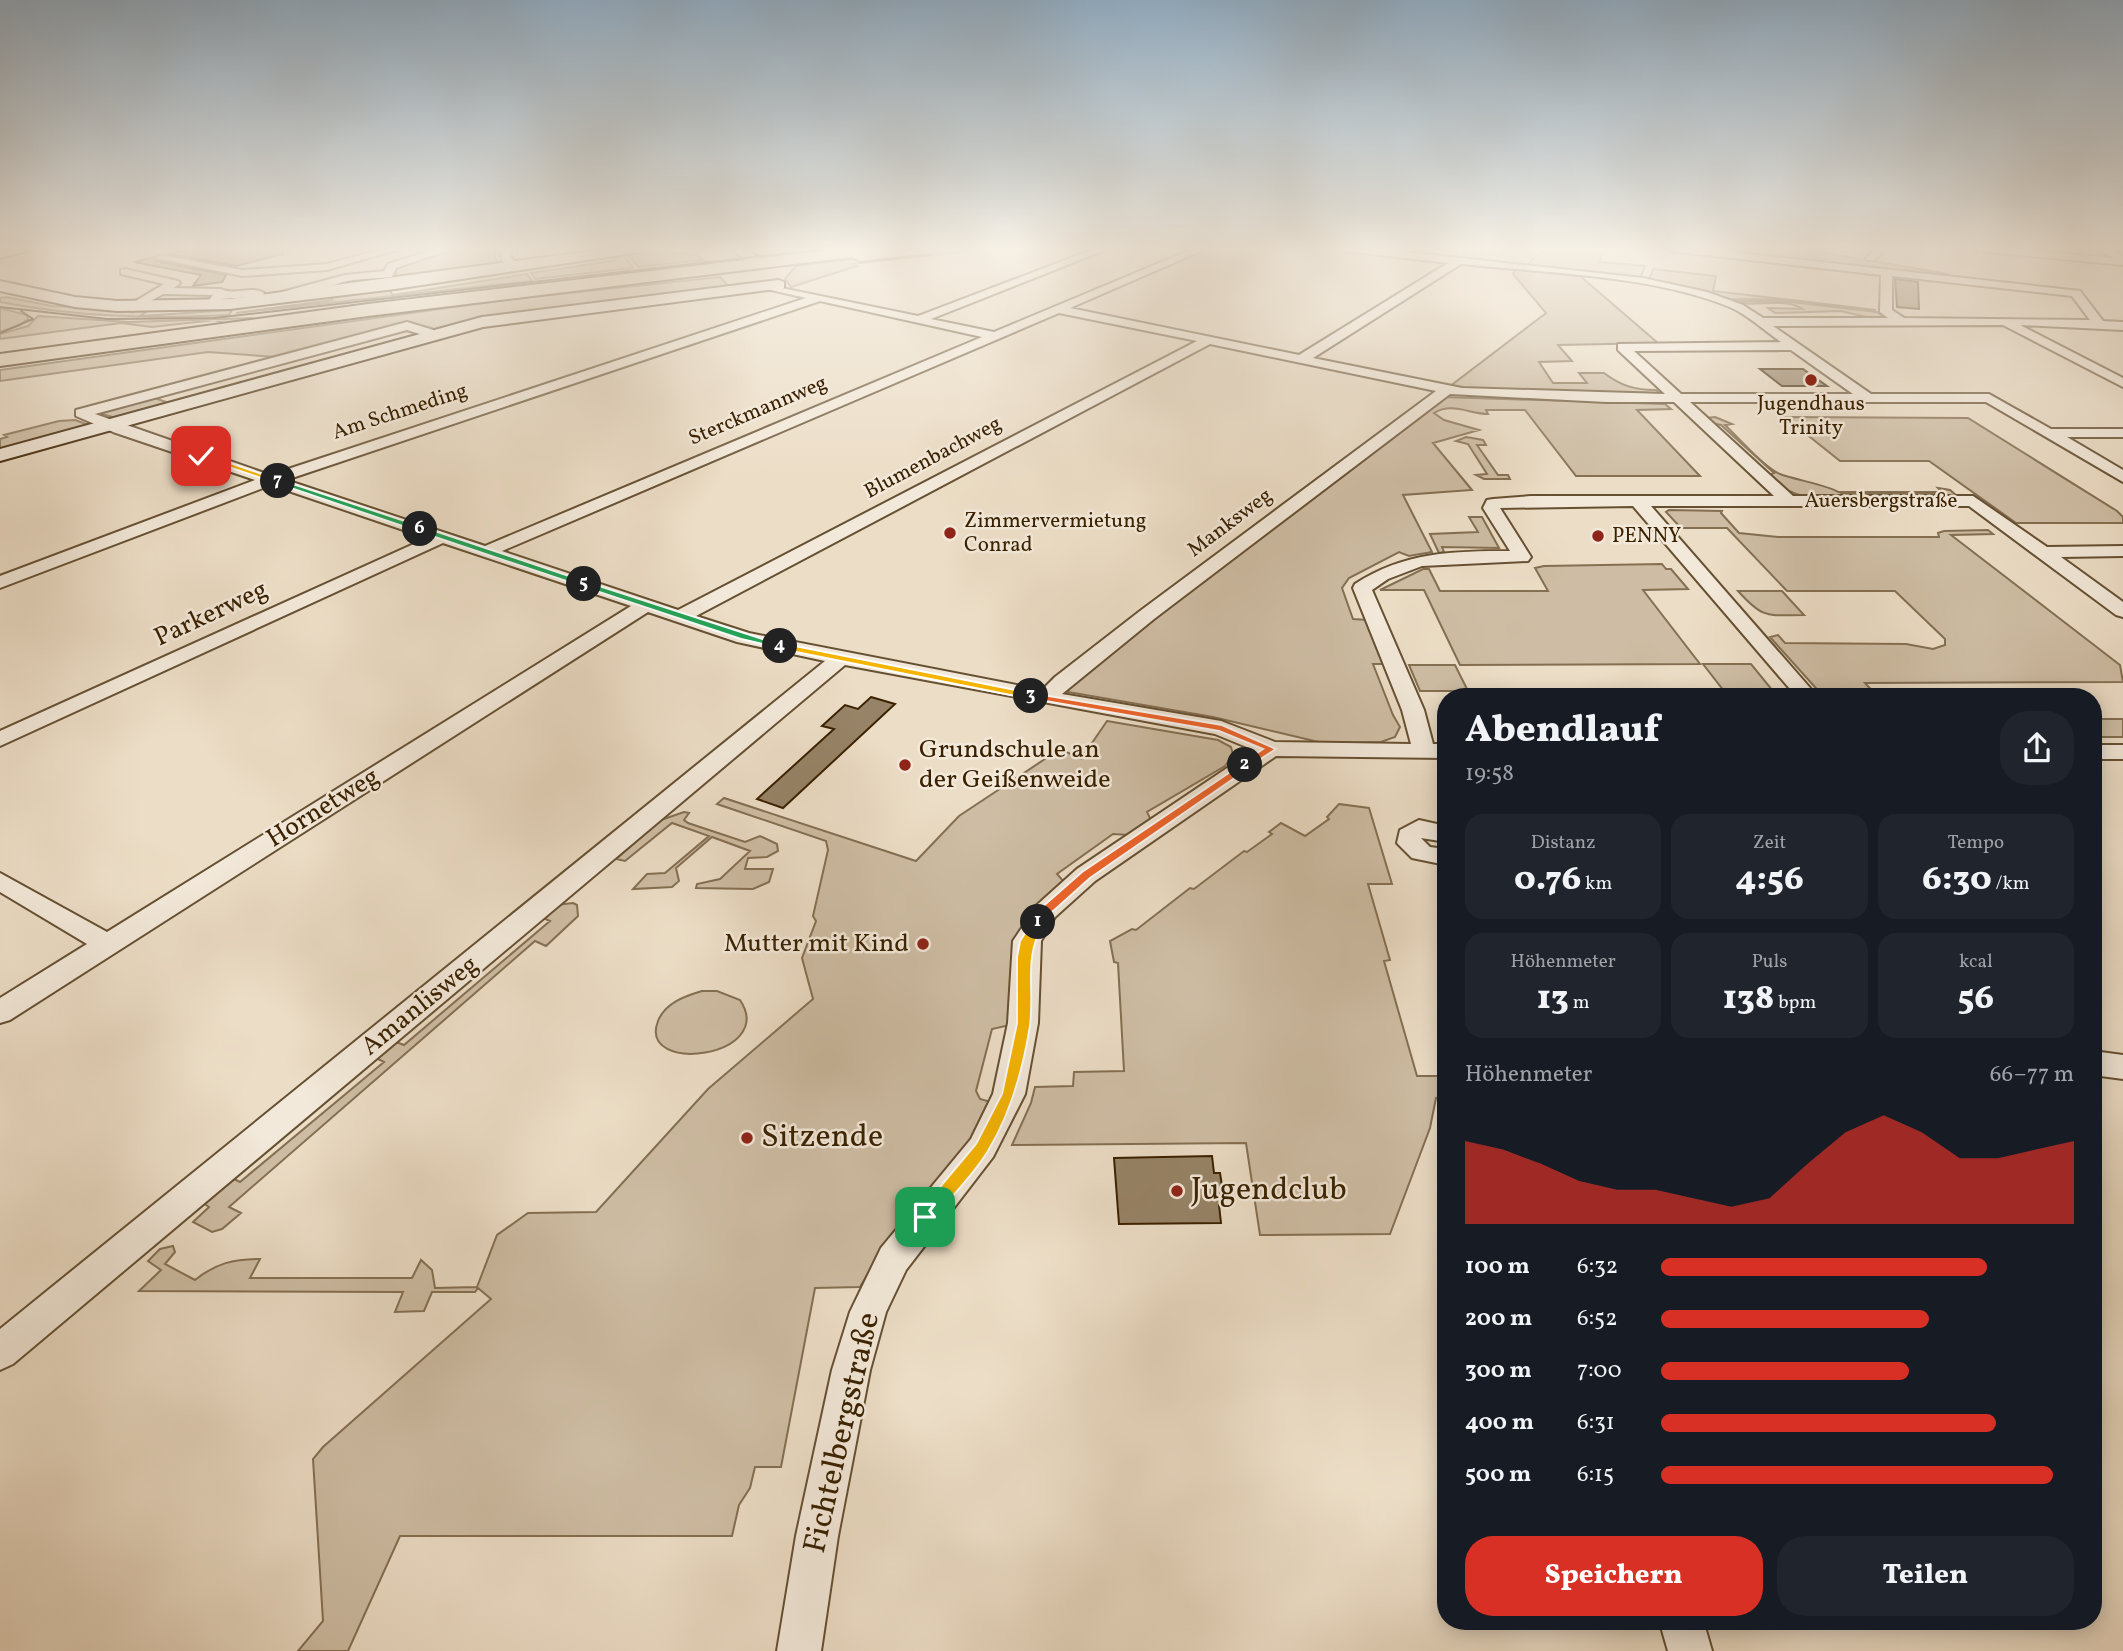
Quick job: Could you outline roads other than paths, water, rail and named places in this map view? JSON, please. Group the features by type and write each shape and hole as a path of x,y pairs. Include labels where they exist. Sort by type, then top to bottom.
{"main road":[{"path":"0,360 118,344 177,342 302,325"}],"street":[{"path":"0,455 475,325"},
{"name":"Am Schmeding","path":"0,582 273,479 737,325"},
{"path":"941,325 994,336"},
{"name":"Sterckmannweg","path":"486,551 1019,325"},
{"path":"1132,325 1446,390 1588,398 1989,398 2123,477"},
{"path":"1300,360 1356,325"},
{"path":"1765,325 1868,398"},
{"path":"2010,325 2123,383"},
{"path":"436,334 407,326 81,413 744,638 1047,698 1222,728 1271,749 1315,752 1435,751"},
{"name":"Blumenbachweg","path":"681,616 1207,341"},
{"name":"Auersbergstraße","path":"1789,501 1622,346 1794,346"},
{"name":"Manksweg","path":"1047,698 1062,681 1147,615 1446,390"},
{"path":"2050,433 2123,433"},
{"name":"Auersbergstraße","path":"1435,751 1413,710 1362,588 1414,560 1429,557 1522,556 1491,508 1493,504 1502,501 1973,501 2042,552"},
{"path":"1638,501 1800,688"},
{"name":"Parkerweg","path":"0,738 443,537"},
{"path":"2042,552 2123,551"},
{"path":"2042,552 2123,611"},
{"name":"Hornetweg","path":"0,1012 646,605"},
{"name":"Amanlisweg","path":"0,1352 840,659"},
{"name":"Fichtelbergstraße","path":"799,1651 817,1536 852,1370 868,1312 893,1259 982,1148 1009,1094 1023,1023 1027,941 1046,911 1086,875 1271,749"},
{"path":"2102,752 2123,752"},
{"path":"1437,832 1419,828 1409,835 1409,843 1415,850 1437,856"},
{"path":"0,881 107,944"},
{"path":"2102,1064 2123,1067"},
{"path":"1684,1630 1690,1651"}],"tram line":[{"path":"0,333 19,325"}],"place":[{"name":"Jugendhaus Trinity","path":"1811,380"},
{"name":"Zimmervermietung Conrad","path":"950,533"},
{"name":"PENNY","path":"1598,536"},
{"name":"Grundschule an der Geißenweide","path":"905,765"},
{"name":"Mutter mit Kind","path":"923,944"},
{"name":"Sitzende","path":"747,1138"},
{"name":"Jugendclub","path":"1177,1191"}]}
